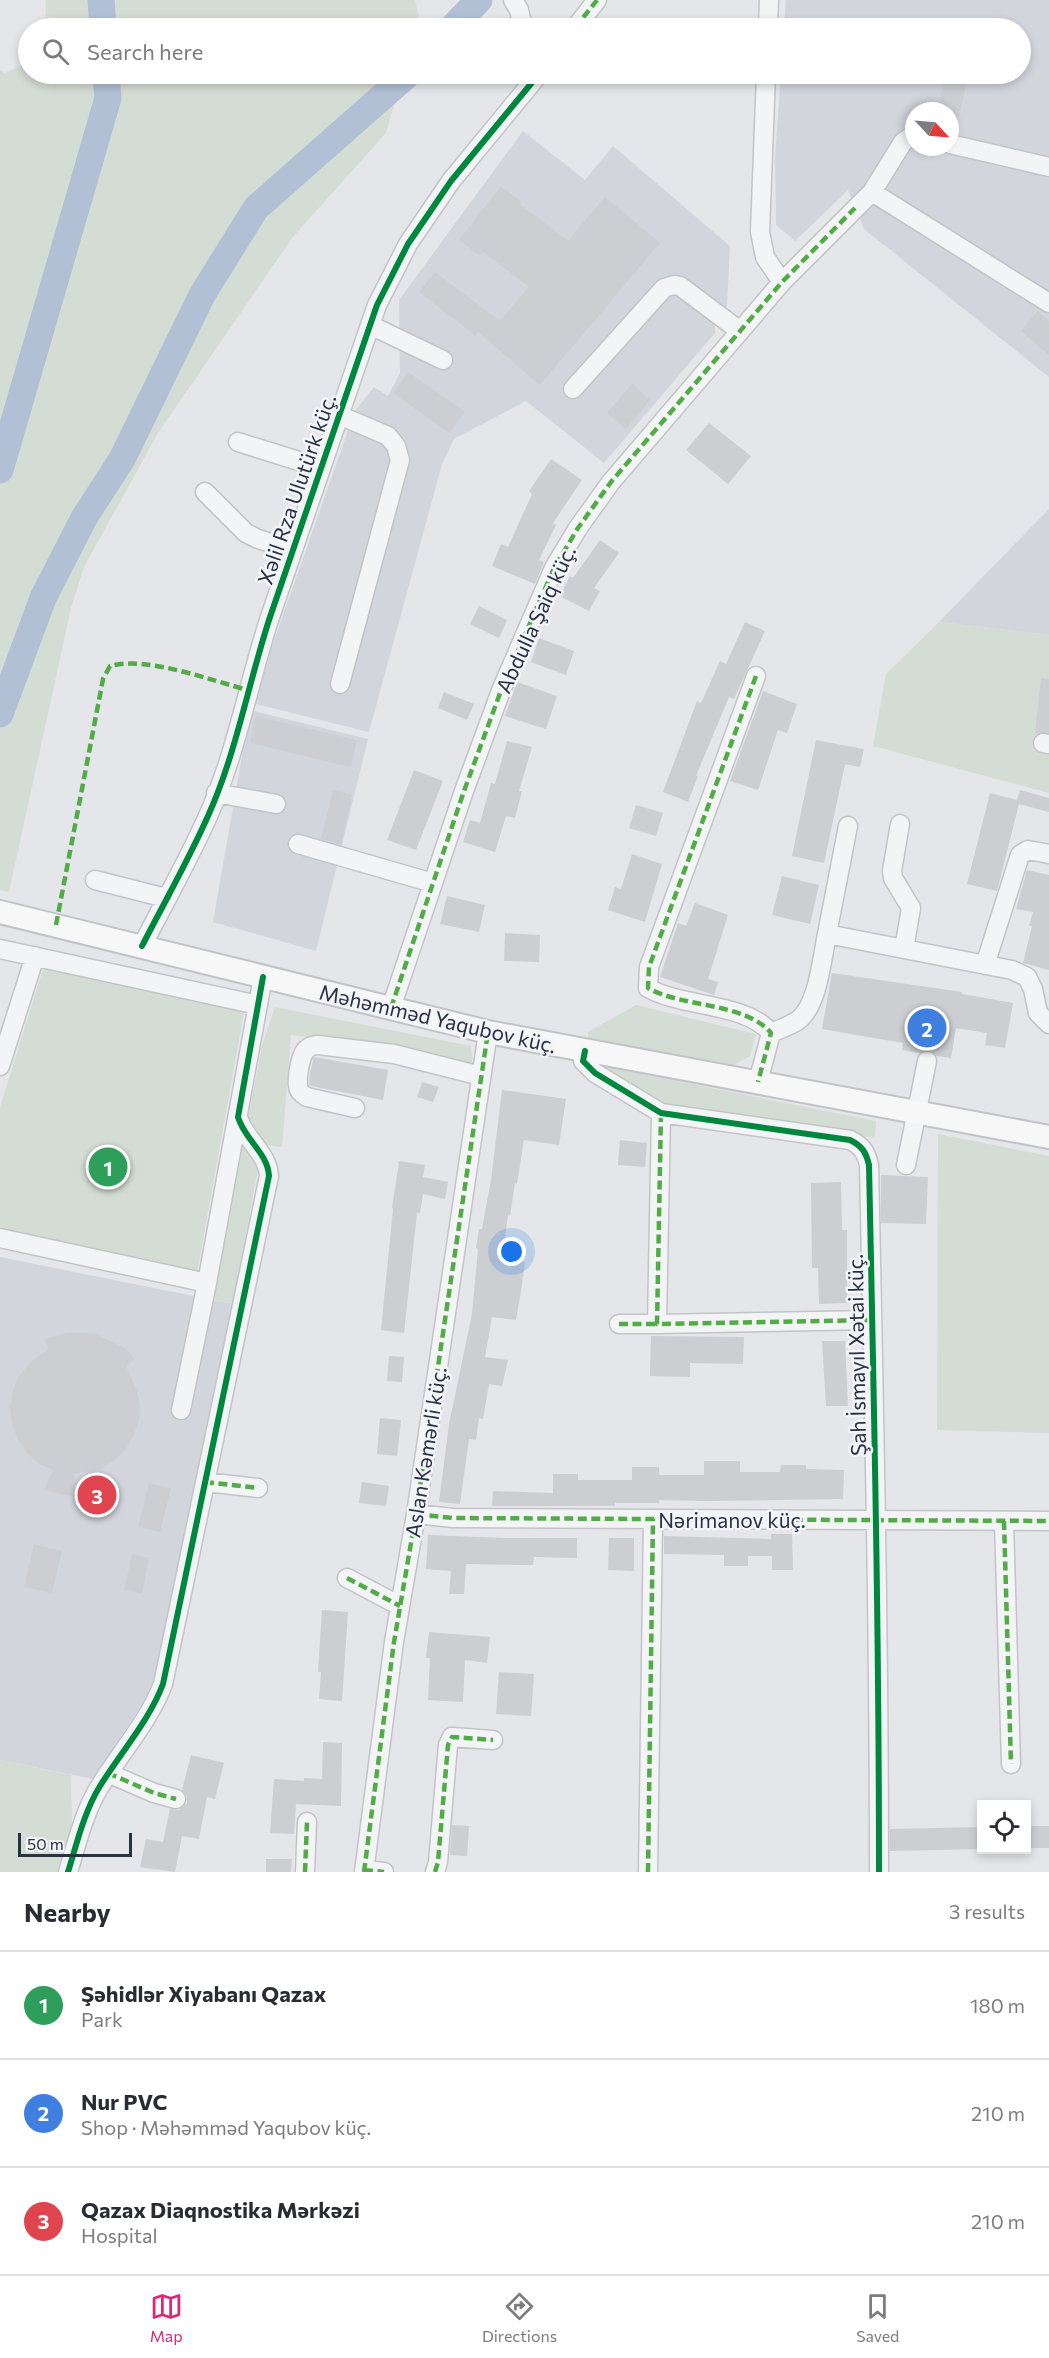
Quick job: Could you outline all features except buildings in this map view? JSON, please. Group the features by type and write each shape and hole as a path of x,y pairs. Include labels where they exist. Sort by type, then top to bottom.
{"main road":[{"name":"Məhəmməd Yaqubov küç.","path":"0,912 488,1032 585,1052 1049,1137"}],"street":[{"path":"513,0 521,18"},
{"path":"583,18 597,0"},
{"path":"769,18 770,0"},
{"name":"Xəlil Rza Ulutürk küç.","path":"142,946 208,816 231,755 254,666 377,305 408,244 451,181 530,84"},
{"path":"765,84 760,232 765,257 782,282"},
{"name":"Abdulla Şaiq küç.","path":"391,1008 464,791 502,688 554,568 578,528 611,482 782,282 872,192 905,141"},
{"path":"959,146 1049,167"},
{"path":"872,192 1049,303"},
{"path":"573,388 664,288 680,286 740,331"},
{"path":"370,325 443,360"},
{"path":"339,415 388,436 396,446 400,460 340,684"},
{"path":"238,442 321,468"},
{"path":"205,492 246,533 293,550"},
{"path":"756,676 649,967 647,980 648,988 660,994 750,1018 766,1026 771,1033"},
{"path":"216,793 276,804"},
{"path":"900,824 892,871 893,878 911,908 904,949"},
{"path":"771,1033 798,1021 807,1012 813,998 848,826"},
{"path":"298,844 433,883"},
{"path":"985,964 1020,855 1028,850 1049,854"},
{"path":"95,880 166,898"},
{"path":"827,934 1012,970 1027,977 1033,989 1038,1013 1049,1024"},
{"path":"7,950 258,1005"},
{"path":"0,1066 35,956"},
{"path":"181,1410 207,1283 263,977"},
{"name":"Aslan Kəmərli küç.","path":"364,1871 374,1779 488,1032"},
{"path":"758,1082 771,1033"},
{"path":"355,1108 301,1094 298,1087 301,1062 304,1052 309,1047 318,1045 394,1054 481,1076"},
{"name":"Şah İsmayıl Xətai küç.","path":"585,1052 584,1061 594,1073 661,1113 850,1140 860,1145 866,1153 869,1165 876,1520 879,1872"},
{"path":"906,1165 927,1061"},
{"path":"657,1324 661,1113"},
{"path":"68,1872 90,1804 156,1701 163,1684 269,1176 266,1162 241,1128 238,1117"},
{"path":"0,1238 207,1283"},
{"path":"619,1324 872,1320"},
{"path":"205,1482 258,1488"},
{"name":"Nərimanov küç.","path":"416,1514 453,1518 1049,1521"},
{"path":"648,1872 653,1519"},
{"path":"1004,1521 1011,1764"},
{"path":"347,1578 400,1606"},
{"path":"435,1872 438,1862 448,1745 452,1737 493,1740"},
{"path":"108,1773 154,1793 176,1799"},
{"path":"305,1872 307,1822"},
{"path":"364,1871 384,1872"}],"shaded area":[{"path":"46,0 415,0 419,17 419,18 45,18"},
{"path":"786,0 1049,0 1049,377 864,229 848,190 795,241 776,225 775,157 780,84 1031,84 1031,18 785,18"},
{"path":"18,67 18,84 400,84 386,133 292,238 158,433 84,567 71,608 9,892 0,890 0,71 5,73"},
{"path":"523,131 585,180 613,146 730,246 727,306 715,320 715,333 604,463 526,401 454,439 442,464 369,732 252,703 355,411 374,387 388,396 400,373 399,300"},
{"path":"1049,509 1049,635 939,622"},
{"path":"939,622 1049,635 1049,793 873,746 886,674"},
{"path":"250,710 368,739 316,951 213,922"},
{"path":"44,966 244,1012 197,1273 0,1227 0,1107"},
{"path":"636,1005 756,1034 750,1056 732,1066 588,1040 588,1032"},
{"path":"275,1007 471,1046 473,1067 392,1046 291,1035 282,1147 266,1145 248,1117 262,1046"},
{"path":"601,1066 876,1121 875,1138 665,1109 599,1069"},
{"path":"938,1134 1049,1156 1049,1433 937,1430"},
{"path":"239,1144 247,1144 258,1169 233,1304 211,1299"},
{"path":"0,1257 233,1304 154,1686 93,1779 0,1760"},
{"path":"0,1760 71,1775 72,1831 58,1872 0,1872"}],"waterway":[{"path":"101,0 102,18"},
{"path":"462,18 479,0"},
{"path":"0,470 108,98 107,84"},
{"path":"0,714 43,598 84,518 122,459 202,295 256,208 397,84"}],"marked path":[{"path":"583,18 597,0"},
{"path":"391,1008 464,791 502,688 554,568 578,528 611,482 782,282 855,208"},
{"path":"56,925 103,679 110,666 142,664 179,670 248,690"},
{"path":"756,676 649,967 648,988 678,999 730,1010 760,1023 771,1033 758,1082"},
{"path":"364,1872 394,1642 416,1514 488,1032"},
{"path":"661,1113 657,1324 872,1320"},
{"path":"619,1324 657,1324"},
{"path":"205,1482 258,1488"},
{"path":"416,1514 453,1518 1049,1521"},
{"path":"648,1872 653,1519"},
{"path":"1004,1521 1011,1764"},
{"path":"347,1578 400,1606"},
{"path":"435,1872 438,1862 448,1745 452,1737 493,1740"},
{"path":"108,1773 154,1793 176,1799"},
{"path":"305,1872 307,1822"},
{"path":"364,1870 384,1872"}],"cycle path":[{"path":"142,946 192,849 218,792 269,620 377,305 408,244 451,181 531,84"},
{"path":"68,1872 81,1828 94,1796 142,1724 163,1684 269,1176 265,1160 245,1132 238,1117 263,977"},
{"path":"585,1051 583,1061 595,1073 661,1113 850,1140 858,1145 866,1156 869,1165 874,1430 879,1872"}],"place":[{"name":"Nur PVC","path":"927,1028"},
{"name":"Şəhidlər Xiyabanı Qazax","path":"108,1167"},
{"name":"Qazax Diaqnostika Mərkəzi","path":"97,1495"}]}
